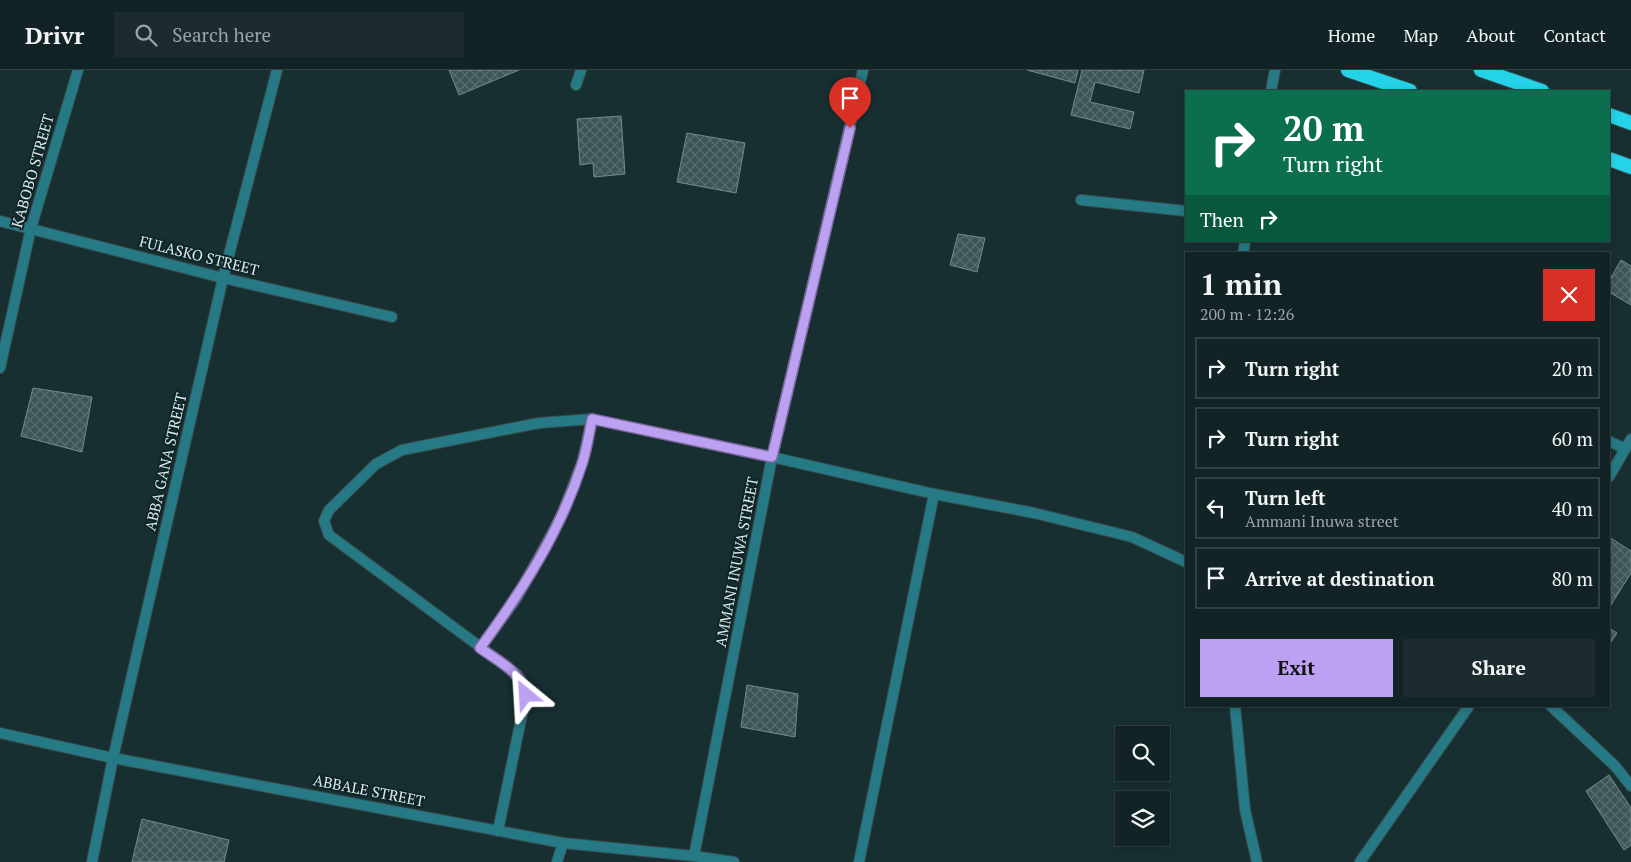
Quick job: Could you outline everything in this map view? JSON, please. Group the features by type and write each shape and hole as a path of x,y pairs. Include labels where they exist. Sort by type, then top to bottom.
{"highway":[{"path":"1348,70 1407,90"},
{"path":"1481,70 1539,90"},
{"path":"1610,115 1631,123"},
{"path":"1610,160 1631,167"}],"street":[{"name":"KABOBO STREET","path":"0,368 31,228 78,70"},
{"name":"ABBA GANA STREET","path":"92,862 223,278 277,70"},
{"path":"576,85 581,70"},
{"name":"AMMANI INUWA STREET","path":"694,856 772,457 863,70"},
{"path":"1271,90 1275,70"},
{"path":"1081,200 1185,211"},
{"name":"FULASKO STREET","path":"0,221 223,278 392,317"},
{"path":"480,648 516,599 560,519 582,463 592,419"},
{"path":"498,831 526,695 524,685 518,675 329,535 324,521 329,510 376,464 402,450 539,423 592,419 934,494 1034,513 1132,537 1185,562"},
{"path":"1610,475 1631,439"},
{"path":"1610,442 1625,449"},
{"path":"859,862 934,494"},
{"path":"1235,707 1245,810 1257,862"},
{"path":"1360,862 1468,707"},
{"path":"1552,707 1615,766 1631,786"},
{"name":"ABBALE STREET","path":"0,733 114,758 563,843 694,856 734,862"},
{"path":"557,862 563,843"}],"building":[{"path":"449,70 519,70 459,95"},
{"path":"1027,70 1078,70 1075,83"},
{"path":"1082,70 1144,70 1139,93 1095,82 1090,102 1134,112 1130,129 1071,115"},
{"path":"621,116 625,174 594,177 593,163 580,165 577,119"},
{"path":"687,133 745,143 736,193 677,182"},
{"path":"958,234 985,238 977,272 950,265"},
{"path":"1621,260 1631,266 1631,305 1610,293 1610,279"},
{"path":"33,388 92,397 82,452 21,436"},
{"path":"1610,538 1631,551 1631,573 1610,606"},
{"path":"1610,629 1617,633 1610,644"},
{"path":"747,685 798,694 795,737 741,727"},
{"path":"1609,775 1631,808 1631,845 1624,850 1586,791"},
{"path":"142,819 229,840 224,862 132,862"}],"route":[{"path":"526,695 524,685 518,675 480,648 516,599 560,519 582,463 592,419 772,457 850,128"}]}
